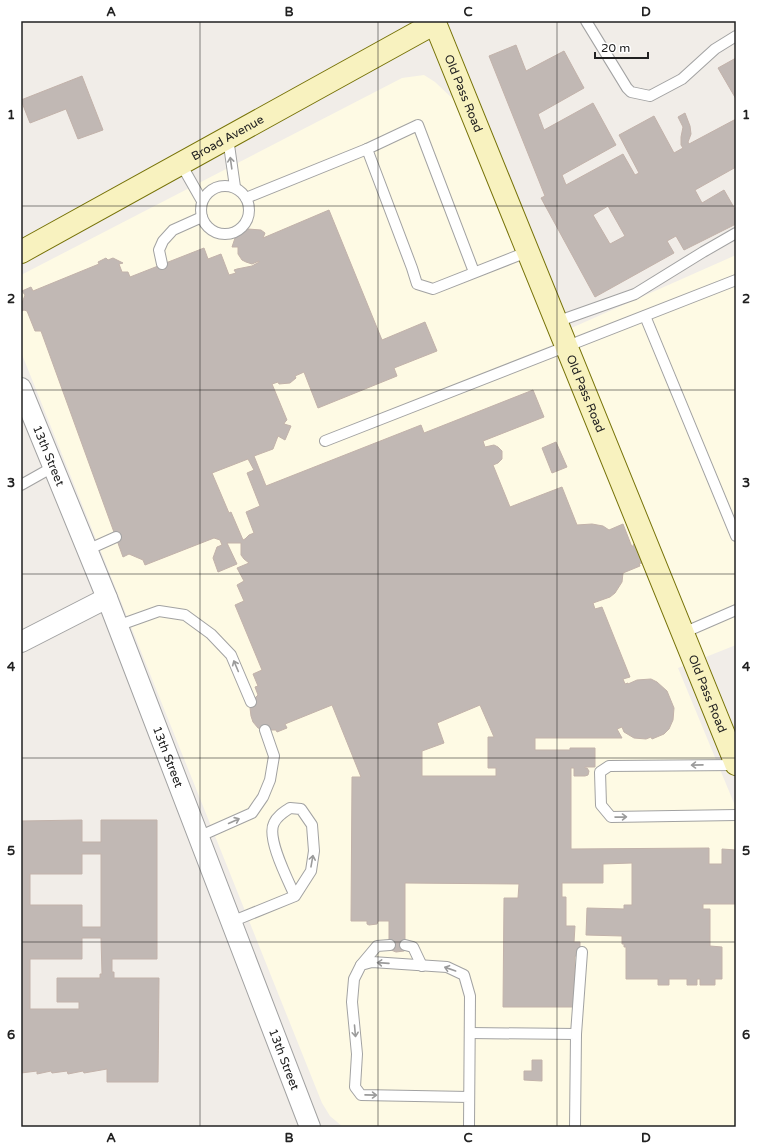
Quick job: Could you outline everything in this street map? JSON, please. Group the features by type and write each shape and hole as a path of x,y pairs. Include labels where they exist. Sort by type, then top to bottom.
{"main road":[{"name":"Broad Avenue","path":"21,252 435,23"},
{"name":"Old Pass Road","path":"435,23 736,765"}],"street":[{"name":"13th Street","path":"21,388 107,598 310,1127"},
{"path":"21,642 107,598"}],"lane":[{"path":"586,21 626,88 631,92 650,96 682,79 715,49 736,36"},
{"path":"246,198 367,149 418,125 474,272"},
{"path":"228,138 235,187"},
{"path":"367,149 417,284 433,290 474,272 527,252"},
{"path":"181,164 202,201"},
{"path":"228,185 235,187 242,192 246,198 249,206 249,214 246,222 241,228 226,234 211,230 205,224 202,217 202,201 206,194 212,189 228,185"},
{"path":"162,264 159,250 163,241 173,230 202,217"},
{"path":"556,322 635,294 736,233"},
{"path":"325,441 736,280"},
{"path":"645,316 736,536"},
{"path":"21,484 53,467"},
{"path":"87,550 116,536"},
{"path":"683,633 736,610"},
{"path":"117,626 159,611 185,615 211,634 231,655 251,702"},
{"path":"198,837 252,813 263,797 270,780 274,756 265,730"},
{"path":"736,765 609,766 600,772 600,805 611,817 736,815"},
{"path":"231,922 295,896 311,871 314,851 312,825 301,809 290,808 278,817 273,824 272,837 275,850 295,896"},
{"path":"390,945 378,946 362,965 354,979 352,1002 357,1054 355,1087 361,1095 469,1097"},
{"path":"405,945 413,947 422,966"},
{"path":"576,1127 576,1034 582,952"},
{"path":"362,965 372,962 447,967 464,975 470,996 469,1127"},
{"path":"470,1033 576,1034"}],"shaded area":[{"path":"424,75 435,82 453,99 551,337 736,255 736,645 678,668 736,808 736,1127 343,1127 330,1116 322,1103 21,352 21,275 402,78"}],"building":[{"path":"516,45 526,71 564,51 584,88 538,114 544,130 593,103 616,145 562,175 566,185 623,154 635,175 639,173 619,135 654,116 674,153 683,148 681,145 681,137 683,127 678,117 685,113 690,126 691,134 688,142 689,144 736,119 736,167 695,190 702,203 724,190 736,211 736,224 684,250 676,236 667,241 674,253 595,297 541,198 545,196 489,56","holes":["608,206 625,236 610,244 593,215"]},
{"path":"736,58 736,99 718,68"},
{"path":"82,76 103,130 78,139 66,109 30,123 21,100"},
{"path":"329,210 382,340 425,322 437,351 394,368 397,376 318,408 304,372 295,376 296,378 290,383 279,384 278,382 272,384 287,420 284,424 291,426 285,440 278,436 273,449 254,456 266,486 421,425 424,433 533,390 544,417 483,441 485,447 494,445 502,451 502,459 493,465 510,507 562,487 577,525 592,524 603,526 609,530 623,524 632,547 636,541 646,564 639,563 640,566 623,573 622,582 615,593 610,597 593,603 595,609 602,607 630,677 623,679 625,684 637,680 651,679 667,691 674,708 673,720 669,729 664,734 652,739 651,737 646,739 634,738 624,732 622,727 617,729 622,738 535,738 535,750 595,748 595,767 585,767 589,771 588,775 574,776 574,768 571,768 571,849 709,848 709,864 722,864 722,849 736,850 736,904 703,904 703,909 710,909 710,946 722,947 722,979 715,979 715,985 700,985 700,979 697,979 697,985 687,985 687,979 669,979 669,985 658,985 658,979 626,979 626,947 622,944 622,936 586,935 587,908 624,909 624,905 632,905 632,863 603,864 603,883 562,883 562,897 566,897 566,926 575,926 574,942 580,942 580,956 575,956 574,1007 503,1007 504,898 518,898 519,884 405,883 405,941 408,948 404,951 396,952 386,948 389,942 389,921 378,921 377,924 369,925 367,924 367,921 351,921 352,777 361,777 332,705 285,724 287,728 277,732 276,730 265,730 258,728 253,722 250,708 251,702 258,695 255,687 258,686 253,674 262,670 235,605 244,601 237,585 244,581 237,568 249,563 241,555 241,543 227,543 237,564 218,572 213,558 217,547 222,545 220,540 214,538 145,565 143,560 129,554 123,557 41,331 35,331 27,311 22,311 21,304 25,295 22,291 31,287 33,291 99,264 98,262 106,258 108,260 113,258 123,263 119,264 122,272 128,272 130,277 204,248 208,259 221,254 229,275 236,273 234,270 252,266 259,262 252,264 242,260 238,254 238,247 232,247 235,238 241,232 248,229 261,230 265,233 263,238","holes":["248,459 254,470 247,473 260,506 246,512 254,533 243,540 231,512 229,513 212,473","480,705 494,737 488,737 488,768 496,768 496,776 422,776 422,751 444,743 437,723"]},
{"path":"556,442 567,467 552,473 542,448"},
{"path":"82,820 82,842 101,842 101,820 157,820 157,959 112,959 112,972 114,972 114,978 159,978 158,1082 107,1082 107,1069 68,1074 67,1071 52,1073 51,1071 37,1074 37,1071 21,1073 21,821","holes":["82,854 101,854 101,927 82,927 82,905 30,905 30,874 82,874","82,938 101,938 102,974 100,974 100,978 57,978 57,1002 79,1002 79,1009 30,1009 30,959 82,959"]},
{"path":"532,1060 542,1060 542,1081 524,1080 524,1071 532,1071"}]}
